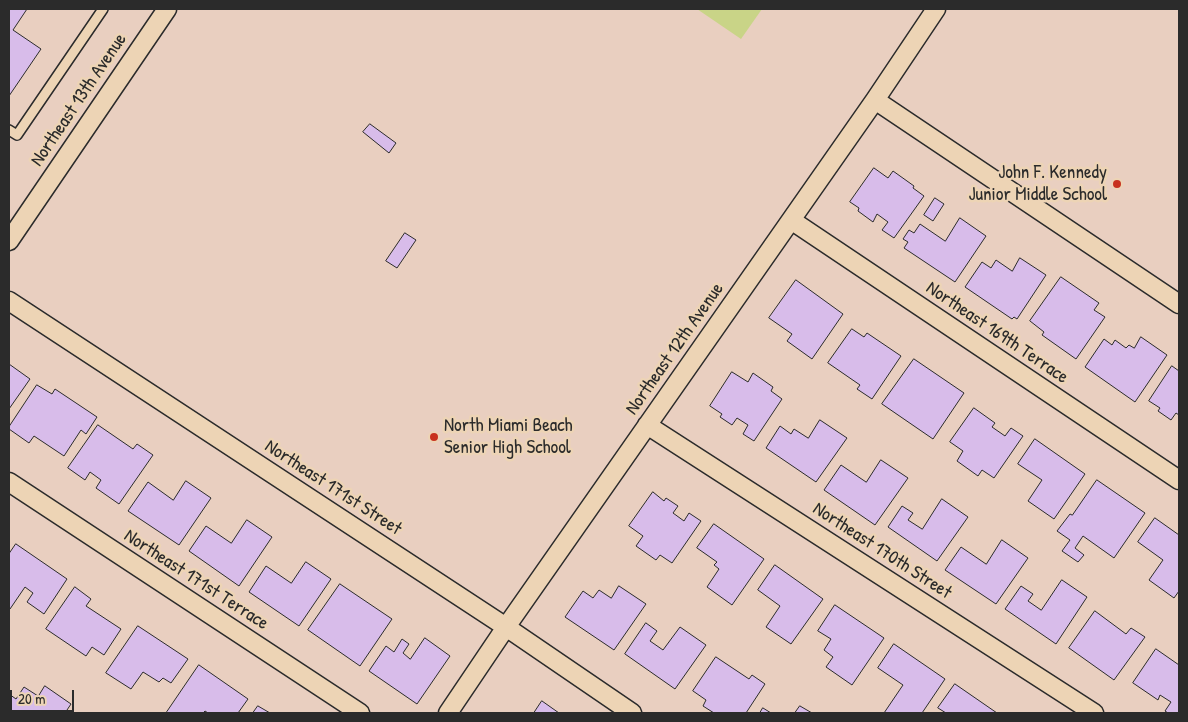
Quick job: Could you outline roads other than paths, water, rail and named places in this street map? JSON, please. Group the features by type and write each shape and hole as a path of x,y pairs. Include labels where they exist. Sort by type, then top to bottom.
{"street":[{"name":"Northeast 13th Avenue","path":"9,241 167,9"},
{"name":"Northeast 12th Avenue","path":"448,713 506,627 875,100 936,9"},
{"path":"875,100 1179,304"},
{"name":"Northeast 169th Terrace","path":"790,220 1179,480"},
{"name":"Northeast 171st Street","path":"9,301 506,627 632,713"},
{"name":"Northeast 170th Street","path":"647,425 1094,713"},
{"name":"Northeast 171st Terrace","path":"9,482 360,713"}],"lane":[{"path":"9,130 17,135 103,9"}],"place":[{"name":"John F. Kennedy Junior Middle School","path":"1117,184"},
{"name":"North Miami Beach Senior High School","path":"434,437"}]}
